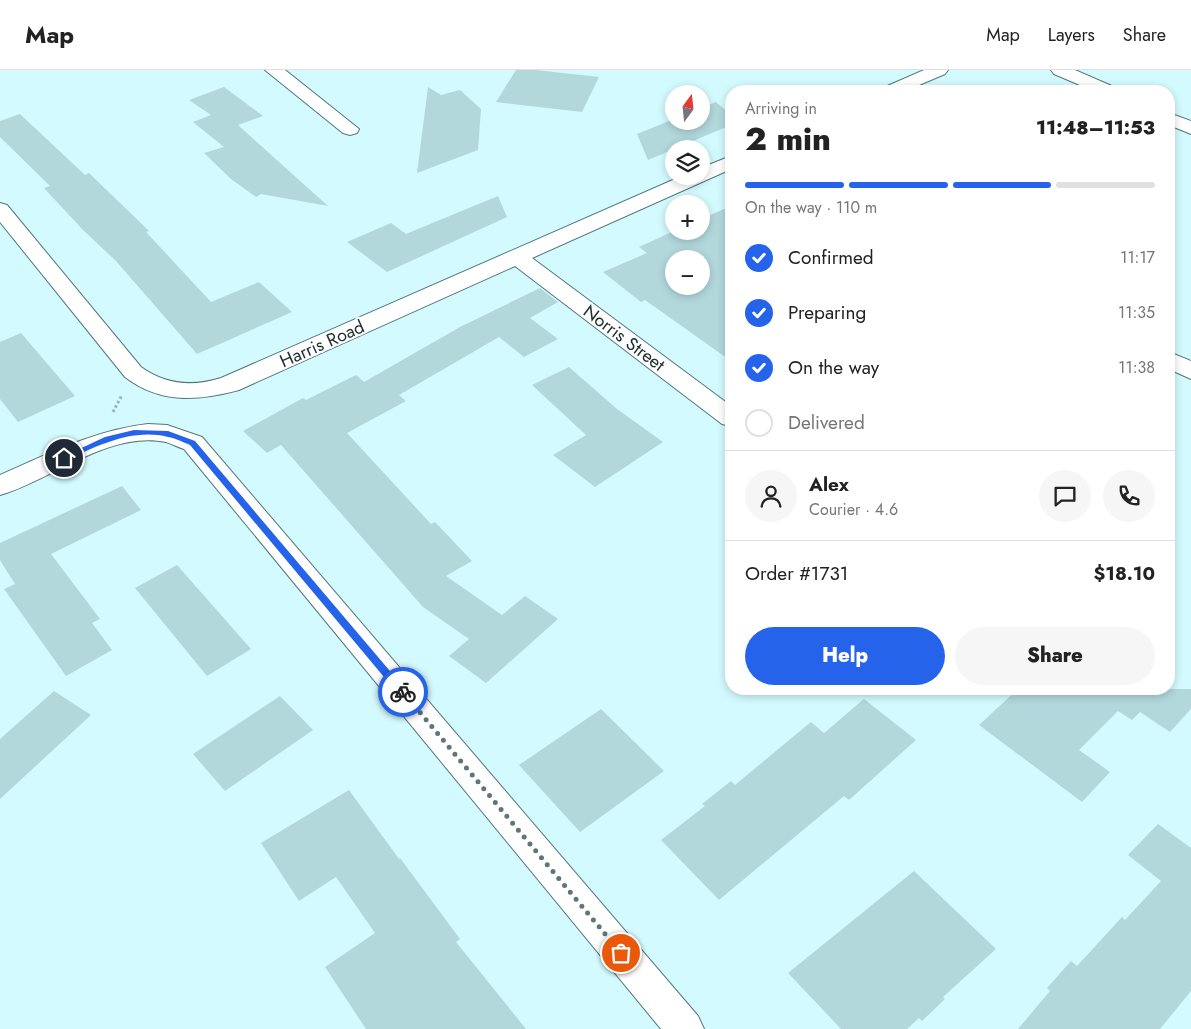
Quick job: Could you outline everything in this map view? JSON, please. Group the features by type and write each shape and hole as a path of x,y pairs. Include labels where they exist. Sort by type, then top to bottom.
{"street":[{"path":"274,70 350,129"},
{"path":"905,85 939,70"},
{"path":"1060,70 1094,85"},
{"path":"1175,121 1191,128"},
{"name":"Harris Road","path":"710,171 725,165"},
{"name":"Harris Road","path":"0,209 133,372 145,382 176,392 197,392 230,384 680,185"},
{"name":"Norris Street","path":"517,257 725,413"},
{"path":"1175,362 1191,371"},
{"path":"0,486 102,441 134,433 168,434 192,443 685,1029"}],"building":[{"path":"516,70 536,70 599,77 582,112 496,102"},
{"path":"224,87 263,116 238,125 328,206 261,194 256,197 231,179 204,153 224,147 193,122 211,115 189,100"},
{"path":"428,87 441,95 460,90 481,109 478,150 417,173"},
{"path":"716,102 725,110 725,128 695,140 665,140 665,153 648,160 637,134 665,123 665,130 710,130 710,104"},
{"path":"20,114 85,175 89,173 149,231 146,232 211,302 259,282 292,312 197,354 116,261 83,230 44,188 50,186 0,137 0,121"},
{"path":"498,196 507,217 387,272 347,242 391,223 406,234"},
{"path":"725,209 725,357 645,300 641,302 603,272 647,253 639,247 665,235 665,240 710,240 710,215"},
{"path":"540,288 558,302 530,318 558,339 524,357 499,337 399,395 406,401 347,433 431,524 435,522 472,561 446,576 502,615 525,596 558,619 486,683 449,656 469,639 423,607 281,445 267,453 243,431 303,398 306,400 356,375 364,382 460,327"},
{"path":"21,333 75,396 18,422 0,399 0,342"},
{"path":"569,367 617,409 663,442 595,487 553,455 586,435 532,385"},
{"path":"122,486 141,510 51,554 100,619 92,623 112,650 66,676 4,589 15,584 0,560 0,543"},
{"path":"177,565 251,649 207,676 135,588"},
{"path":"1175,689 1191,689 1191,709 1170,732 1140,712 1132,720 1118,711 1079,750 1110,772 1082,802 979,725 1012,695 1175,695"},
{"path":"54,691 91,715 0,799 0,739"},
{"path":"280,696 313,730 225,791 193,754"},
{"path":"864,699 916,740 849,800 844,796 719,900 661,840 705,806 702,804 731,781 735,785 811,722 824,733"},
{"path":"601,709 664,771 580,832 519,765"},
{"path":"349,790 460,939 456,942 526,1029 366,1029 325,967 375,933 336,877 299,901 261,843"},
{"path":"1158,824 1191,848 1191,991 1160,1029 1018,1029 1050,991 1047,988 1071,961 1077,966 1122,917 1125,920 1161,881 1128,855"},
{"path":"914,871 996,949 943,997 945,999 922,1021 919,1018 907,1029 841,1029 788,973"}],"way so far":[{"path":"403,692 621,953"}],"route":[{"path":"64,458 108,439 134,433 156,432 168,434 192,443 206,457 403,692"}]}
